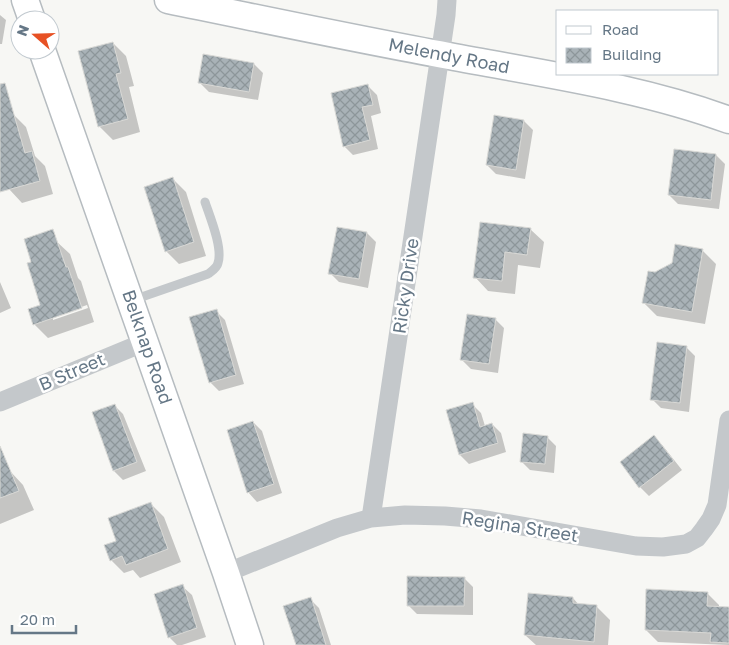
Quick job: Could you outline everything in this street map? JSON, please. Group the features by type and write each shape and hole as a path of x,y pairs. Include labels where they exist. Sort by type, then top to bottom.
{"street":[{"name":"Melendy Road","path":"168,0 580,80 654,96 703,110 729,120"},
{"name":"Ricky Drive","path":"371,518 446,15 446,0"},
{"name":"Belknap Road","path":"46,60 250,645"},
{"name":"B Street","path":"0,402 145,342"},
{"name":"Regina Street","path":"226,573 337,528 371,518 405,515 454,516 481,519 636,546 686,544 697,538 704,530 717,505 729,420"}],"lane":[{"path":"130,301 208,274 214,270 218,264 219,247 205,202"}],"building":[{"path":"113,42 121,73 116,74 128,119 98,127 78,51"},
{"path":"203,54 254,63 249,92 198,83"},
{"path":"5,83 25,153 32,151 40,181 0,192 0,84"},
{"path":"368,84 373,105 362,107 370,140 343,147 331,93"},
{"path":"494,115 524,120 516,170 486,165"},
{"path":"674,149 716,154 711,200 668,195"},
{"path":"173,177 194,242 165,252 144,187"},
{"path":"480,222 531,228 527,255 505,252 502,281 473,278"},
{"path":"337,227 367,232 359,279 328,274"},
{"path":"53,229 82,308 33,325 28,309 40,305 27,263 31,262 24,239"},
{"path":"675,244 703,249 692,312 642,303 648,271 655,272 672,263"},
{"path":"217,309 236,375 209,383 189,317"},
{"path":"467,314 496,318 489,364 460,360"},
{"path":"657,342 687,346 680,403 650,400"},
{"path":"473,402 480,427 492,423 498,443 459,455 446,410"},
{"path":"115,404 137,462 113,471 92,412"},
{"path":"253,421 274,484 247,493 227,430"},
{"path":"523,433 548,436 545,464 520,462"},
{"path":"654,435 674,461 639,488 620,462"},
{"path":"0,446 19,491 0,498"},
{"path":"151,502 168,549 126,565 122,556 110,561 104,545 116,541 108,518"},
{"path":"407,576 465,577 464,606 407,606"},
{"path":"183,584 197,628 168,638 154,594"},
{"path":"646,589 708,592 707,606 729,607 729,643 710,642 711,633 645,630"},
{"path":"528,593 573,597 573,603 597,605 594,642 524,635"},
{"path":"311,597 326,645 296,645 283,606"}]}
